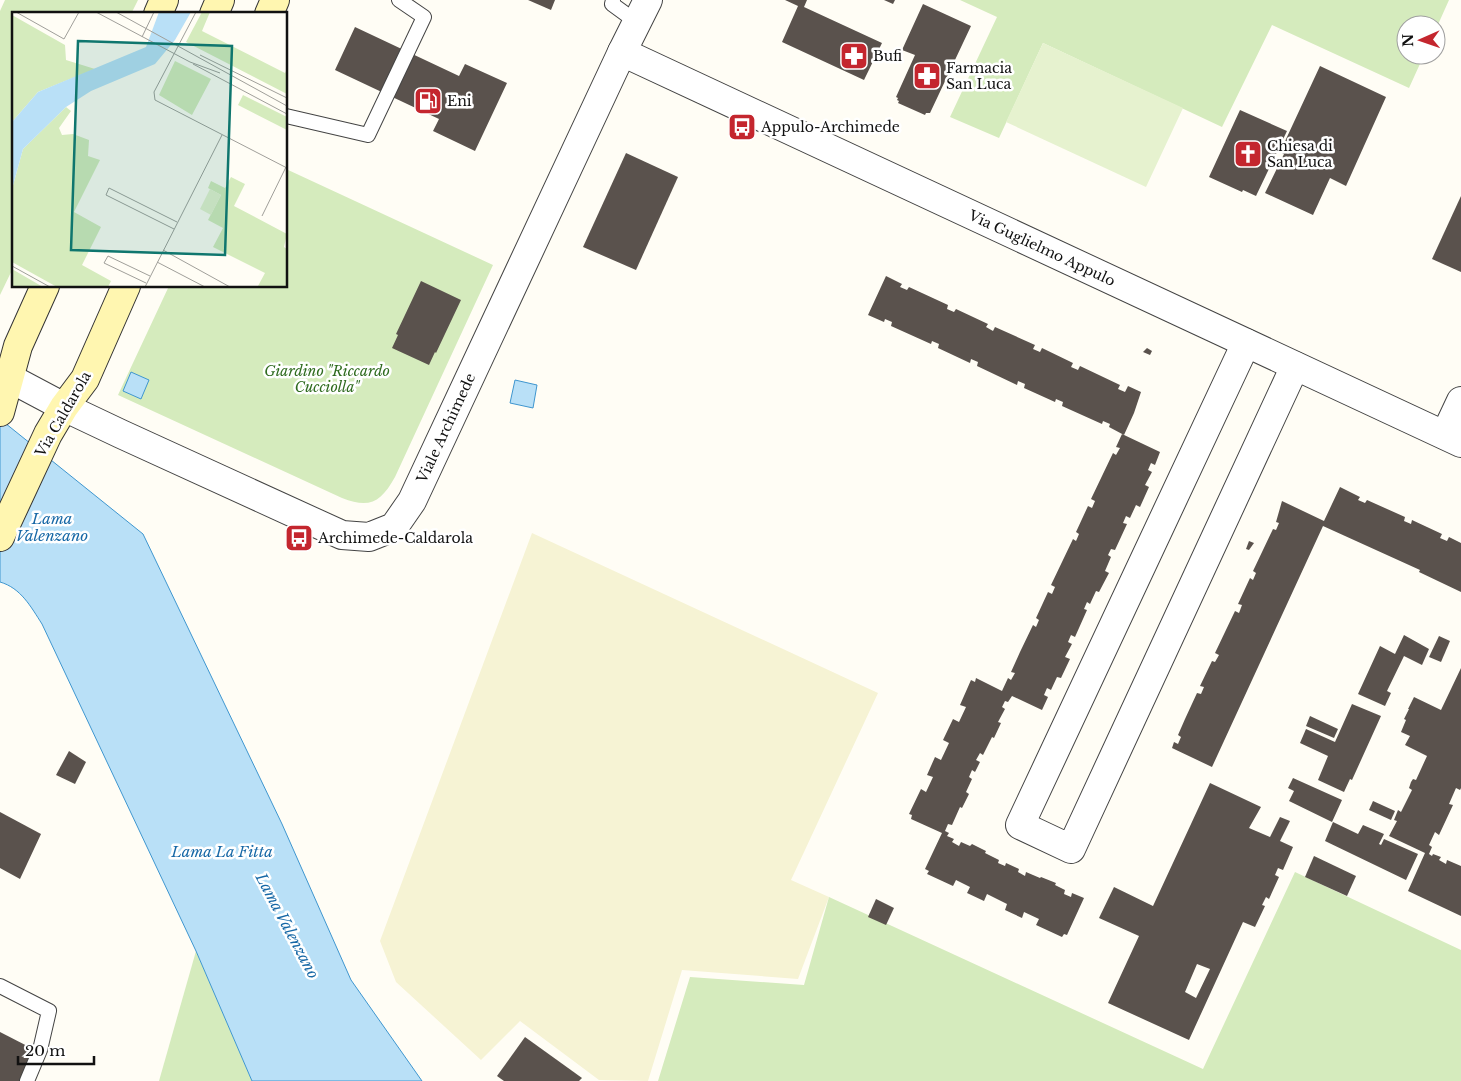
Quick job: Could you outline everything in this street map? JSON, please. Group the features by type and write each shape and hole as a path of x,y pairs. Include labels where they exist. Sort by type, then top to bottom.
{"street":[{"path":"159,12 164,0"},
{"path":"215,12 220,0"},
{"path":"269,12 275,0"},
{"name":"Viale Archimede","path":"4,375 64,407 342,535 369,537 394,527 412,501 622,52 643,11"},
{"name":"Via Guglielmo Appulo","path":"622,52 1453,439"},
{"path":"0,412 4,375 44,288"},
{"name":"Via Caldarola","path":"0,537 48,434 64,407 85,379 126,288"},
{"path":"1246,343 1020,825 1045,837 1071,849 1295,366"},
{"path":"1453,439 1461,401"}],"lane":[{"path":"288,116 368,135 424,17 399,0"},
{"path":"613,0 612,4 643,11"},
{"path":"0,986 49,1011 40,1050 26,1081"}],"shaded area":[{"path":"532,533 878,693 791,880 829,897 798,979 682,970 648,1081 599,1080 520,1021 481,1060 396,982 380,941"}],"green space":[{"path":"5,0 138,0 132,12 12,12 12,270 0,295 0,11"},
{"path":"960,0 1449,0 1442,15 1396,15 1396,65 1419,65 1409,88 1272,25 1222,127 1043,43 999,138 950,117 997,17"},
{"path":"1043,43 1183,108 1146,187 1006,122"},
{"name":"Giardino \"Riccardo Cucciolla\"","path":"288,170 493,265 395,477 385,492 374,501 360,503 342,498 118,395 168,288 288,288"},
{"path":"1295,872 1461,950 1461,1081 658,1081 690,977 804,985 829,897 1203,1069"},
{"path":"196,951 252,1081 159,1081"}],"water":[{"path":"131,372 149,380 141,399 123,391"},
{"path":"515,380 537,385 533,408 510,403"},
{"name":"Lama La Fitta","path":"0,419 143,534 282,824 351,980 422,1081 252,1081 196,951 42,624 20,593 0,582"}],"building":[{"path":"528,0 555,0 551,10"},
{"path":"785,0 807,0 804,7 882,43 864,80 782,42 798,6"},
{"path":"884,0 895,0 893,4"},
{"name":"Farmacia San Luca","path":"923,4 971,26 930,113 925,115 898,103 898,98 896,97 915,55 902,50"},
{"path":"355,27 459,76 465,64 507,83 475,151 433,131 439,119 335,70"},
{"path":"1320,66 1386,97 1346,186 1330,178 1313,215 1265,193 1284,154 1280,152"},
{"name":"Chiesa di San Luca","path":"1240,110 1287,131 1256,196 1243,190 1242,192 1209,177"},
{"path":"626,153 678,177 636,270 583,247"},
{"path":"1461,196 1461,272 1432,259"},
{"path":"886,276 902,284 900,287 907,290 909,287 948,305 947,309 954,312 956,309 988,324 986,327 993,331 995,327 1035,345 1033,349 1040,352 1042,348 1073,363 1071,367 1078,370 1080,366 1120,385 1118,389 1125,392 1128,386 1141,392 1124,435 1109,427 1110,424 1103,421 1102,424 1062,406 1063,402 1056,399 1055,402 1024,388 1025,384 1018,381 1017,385 977,366 978,362 971,359 970,363 938,348 939,344 932,341 931,344 891,326 892,322 885,319 884,322 868,315"},
{"path":"421,281 461,300 429,365 392,348 398,335 396,334"},
{"path":"1147,348 1152,351 1150,355 1143,352"},
{"path":"1122,434 1160,452 1155,465 1151,463 1148,470 1152,472 1145,485 1149,487 1140,507 1136,505 1130,518 1126,516 1123,523 1127,524 1115,550 1111,549 1108,555 1111,557 1105,571 1109,573 1099,592 1096,591 1090,604 1087,602 1084,609 1087,610 1075,637 1071,635 1068,642 1072,644 1065,657 1070,659 1061,678 1057,677 1051,690 1047,688 1044,695 1048,697 1042,710 1012,696 1008,702 1005,701 1002,707 1005,709 998,722 1001,723 994,738 992,737 983,755 980,753 976,760 980,762 975,772 972,770 969,777 972,779 966,792 969,794 962,808 960,807 952,825 948,824 945,831 949,833 947,836 954,839 952,842 959,846 961,842 970,846 972,844 999,860 998,863 1005,866 1006,863 1019,869 1018,872 1025,876 1026,872 1056,883 1055,885 1065,890 1064,894 1071,897 1072,893 1084,898 1067,935 1064,934 1062,937 1036,925 1039,919 1024,912 1022,918 1005,910 1007,904 987,894 984,901 967,893 970,887 956,880 953,886 927,874 929,871 925,869 942,833 911,819 912,815 909,814 921,789 926,792 933,777 927,775 935,757 941,760 949,743 943,740 953,719 959,722 966,707 960,705 971,680 975,682 976,678 1002,691 1008,678 1011,680 1015,673 1011,672 1033,625 1036,627 1039,620 1036,618 1048,592 1052,594 1055,587 1051,585 1073,539 1076,541 1079,534 1076,532 1088,506 1092,508 1095,501 1091,499 1113,453 1116,455 1120,448 1116,447"},
{"path":"1340,487 1360,497 1358,500 1365,503 1367,500 1405,517 1404,521 1411,524 1412,520 1442,534 1440,538 1447,541 1449,537 1461,543 1461,592 1419,572 1420,570 1323,526 1212,767 1172,748 1174,742 1178,744 1181,737 1178,735 1185,719 1197,693 1201,694 1204,687 1200,686 1212,661 1215,662 1219,655 1215,653 1235,611 1239,613 1242,605 1238,604 1250,578 1253,580 1256,573 1253,571 1273,529 1276,530 1279,523 1276,522 1282,501 1324,521"},
{"path":"1249,541 1254,543 1249,550 1246,549"},
{"path":"1404,635 1429,649 1422,665 1404,656 1387,691 1391,693 1385,706 1358,694 1380,646 1395,654"},
{"path":"1439,636 1450,641 1441,662 1429,657"},
{"path":"1461,668 1461,788 1460,790 1456,788 1449,804 1453,805 1439,835 1435,832 1429,845 1432,847 1429,854 1441,857 1439,860 1446,864 1447,860 1461,866 1461,916 1408,891 1425,853 1389,836 1397,821 1394,820 1398,810 1401,812 1412,790 1409,788 1411,782 1413,779 1416,780 1427,756 1405,745 1410,736 1401,732 1408,709 1414,697 1441,710"},
{"path":"1352,704 1381,716 1352,780 1350,779 1344,792 1318,780 1328,756 1300,743 1306,729 1335,742"},
{"path":"1310,716 1338,729 1334,738 1306,726"},
{"path":"69,751 86,762 75,784 56,775"},
{"path":"1293,778 1342,800 1332,822 1289,801 1294,791 1288,788"},
{"path":"1210,783 1261,807 1249,828 1270,837 1280,817 1290,821 1280,841 1293,847 1283,870 1278,868 1275,875 1279,877 1269,899 1266,897 1262,905 1265,906 1255,927 1243,922 1189,1040 1108,1003 1139,936 1099,918 1114,887 1153,906","holes":["1197,964 1210,969 1196,998 1185,992"]},
{"path":"1373,801 1395,811 1391,820 1369,810"},
{"path":"0,812 41,834 20,879 0,868"},
{"path":"1333,822 1358,834 1363,825 1384,834 1379,844 1381,845 1384,839 1418,854 1406,880 1325,841"},
{"path":"1314,856 1356,876 1347,896 1305,877"},
{"path":"876,899 894,908 886,925 868,917"},
{"path":"0,1032 37,1051 22,1081 0,1081"},
{"path":"525,1037 582,1078 579,1081 504,1081 497,1076"}],"place":[{"name":"Bufi","path":"854,56"},
{"name":"Farmacia San Luca","path":"927,76"},
{"name":"Eni","path":"428,101"},
{"name":"Appulo-Archimede","path":"742,127"},
{"name":"Chiesa di San Luca","path":"1248,154"},
{"name":"Archimede-Caldarola","path":"299,538"}],"water label":[{"name":"Lama Valenzano","path":"52,528"},
{"name":"Lama Valenzano","path":"287,926"}]}
